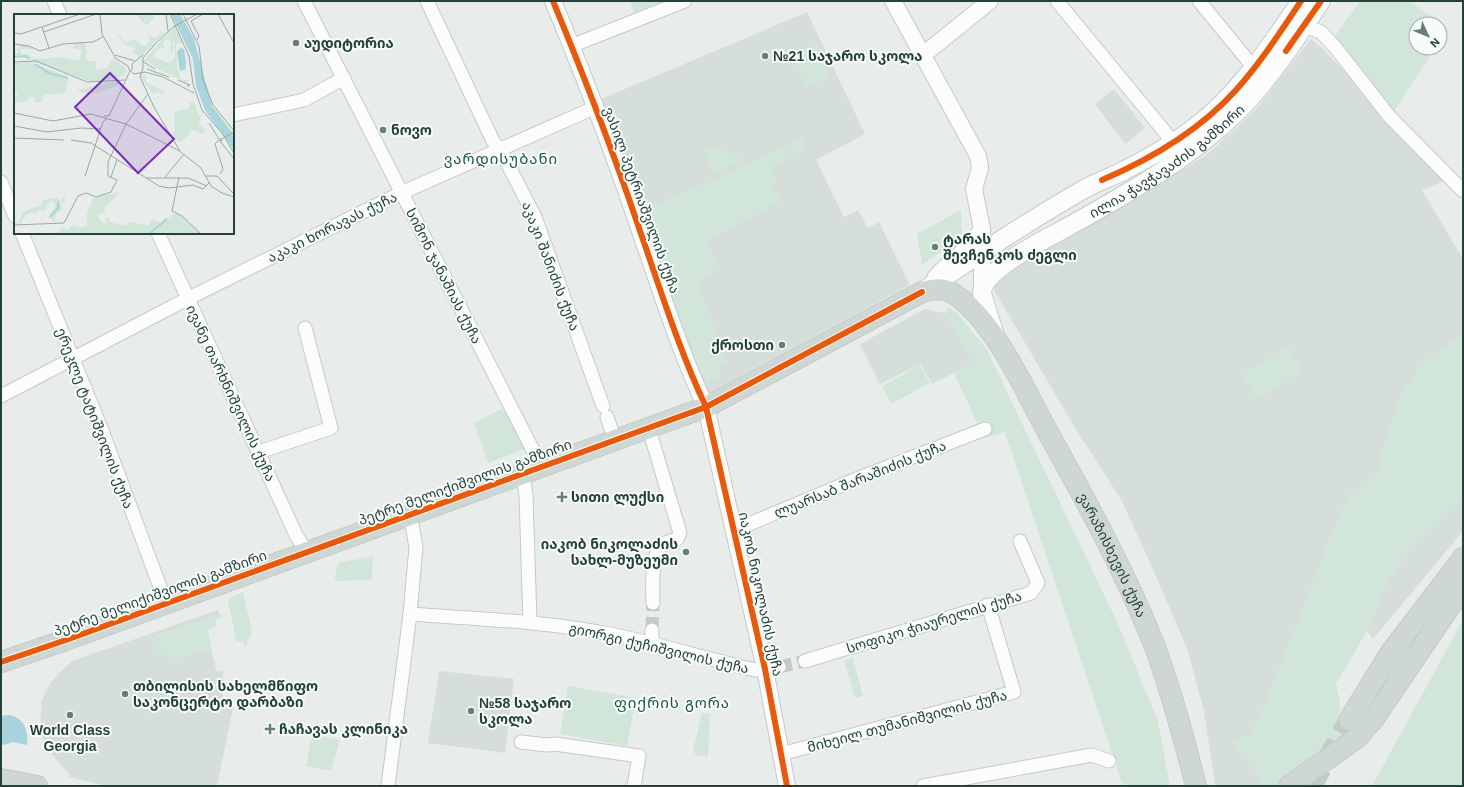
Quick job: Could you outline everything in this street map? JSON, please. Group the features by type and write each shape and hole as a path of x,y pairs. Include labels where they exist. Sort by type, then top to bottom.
{"main road":[{"name":"ილია ჭავჭავაძის გამზირი","path":"982,258 1087,188 1124,171 1174,143 1210,115 1235,91 1254,68 1313,4"},
{"name":"ილია ჭავჭავაძის გამზირი","path":"982,288 989,277 1002,266 1170,167 1214,134 1236,113 1265,80 1304,26 1313,4"},
{"name":"პეტრე მელიქიშვილის გამზირი","path":"1,662 649,429 706,407 922,292 982,258"},
{"name":"ვარაზისხევის ქუჩა","path":"922,292 941,288 953,293 970,309 996,338"},
{"name":"ვარაზისხევის ქუჩა","path":"982,288 984,304 996,338 1126,578 1175,702 1196,786"},
{"path":"1349,720 1391,652 1463,558"},
{"path":"1289,786 1357,738 1373,720 1463,586"},
{"path":"2,779 37,786"}],"street":[{"path":"54,1 60,14"},
{"name":"სიმონ ჯანაშიას ქუჩა","path":"304,1 401,193 532,470 526,496 530,622"},
{"name":"აკაკი შანიძის ქუჩა","path":"427,1 493,141 499,149 535,217 615,441"},
{"name":"ვასილ პეტრიაშვილის ქუჩა","path":"552,1 572,46 596,107 661,291 697,389 706,407"},
{"path":"572,46 685,1"},
{"name":"ვარაზისხევის ქუჩა","path":"893,1 978,156 980,168 974,189 982,229 982,288"},
{"path":"923,55 990,1"},
{"path":"1057,1 1174,143"},
{"path":"1199,1 1254,68"},
{"path":"1313,4 1321,32 1335,47 1389,116 1463,191"},
{"path":"1304,26 1321,32"},
{"path":"234,115 304,100 344,78"},
{"name":"აკაკი ხორავას ქუჩა","path":"1,396 187,299 401,193 596,107"},
{"path":"1,182 14,214"},
{"path":"922,292 942,269 969,248 982,229"},
{"name":"ერეკლე ტატიშვილის ქუჩა","path":"22,234 103,434 166,603"},
{"name":"ივანე თარხნიშვილის ქუჩა","path":"158,234 296,535 307,552"},
{"path":"259,452 331,428 305,328"},
{"name":"იაკობ ნიკოლაძის ქუჩა","path":"706,407 735,530 772,668 781,754 787,786"},
{"path":"649,429 680,533 676,540 663,544 657,551 654,562 653,603"},
{"name":"ლუარსაბ შარაშიძის ქუჩა","path":"735,530 859,478 985,429"},
{"path":"388,786 410,614 416,547 410,514"},
{"name":"სოფიკო ჭიაურელის ქუჩა","path":"805,661 1031,593 1036,589 1038,583 1020,541"},
{"name":"მიხეილ თუმანიშვილის ქუჩა","path":"781,754 1014,692 988,605"},
{"name":"გიორგი ქუჩიშვილის ქუჩა","path":"410,614 530,622 611,634 755,670 772,668"},
{"path":"652,630 652,645"},
{"path":"521,742 547,745 555,744 639,756 634,786"},
{"path":"923,786 1092,755 1109,761"}],"shaded area":[{"path":"807,12 865,134 816,160 844,217 858,210 868,228 879,222 910,285 705,395 599,100"},
{"path":"1311,39 1321,47 1389,116 1444,181 1422,190 1463,259 1463,333 1423,365 1402,392 1381,455 1379,469 1349,496 1335,527 1269,696 1251,733 1232,744 1255,770 1261,786 1215,786 1204,711 1187,648 1155,574 1122,501 1072,423 994,290 995,284 1007,270 1141,195 1205,156 1258,107"},
{"path":"1114,89 1145,128 1125,144 1095,104"},
{"path":"925,309 945,313 974,363 932,384 921,364 880,384 860,344"},
{"path":"1463,499 1463,531 1373,639 1367,631 1386,584 1406,555"},
{"name":"თბილისის სახელმწიფო საკონცერტო დარბაზი","path":"218,610 219,615 150,638 184,657 196,651 207,651 213,657 217,672 223,670 223,707 233,708 217,786 106,786 69,777 69,774 49,751 43,739 40,728 42,700 51,682 59,673 72,661"},
{"name":"№58 საჯარო სკოლა","path":"439,671 514,679 505,753 428,743"}],"green space":[{"path":"630,1 673,1 635,15"},
{"path":"1360,1 1409,1 1430,16 1408,16 1408,56 1430,56 1391,116 1333,39"},
{"path":"818,45 829,78 805,86 794,53"},
{"path":"802,138 807,148 771,167 778,180 771,184 781,201 706,241 720,269 697,281 728,361 718,366 722,376 701,386 641,211 735,171"},
{"path":"710,147 737,155 740,162 714,173 705,152"},
{"path":"961,210 962,237 922,265 917,234"},
{"path":"948,307 957,313 987,350 1119,626 1158,721 1170,786 1123,786 1005,432 984,438 954,373 974,363 945,313"},
{"path":"1463,333 1463,499 1406,555 1386,584 1367,631 1336,684 1340,702 1339,715 1358,725 1279,786 1261,786 1255,770 1232,744 1251,733 1269,696 1335,527 1349,496 1379,469 1381,455 1402,392 1423,365"},
{"path":"1288,346 1303,371 1257,399 1242,374"},
{"path":"920,365 930,383 891,404 882,386"},
{"path":"505,407 524,449 488,463 474,423"},
{"path":"373,556 372,580 334,581 338,563"},
{"path":"243,592 252,632 245,648 243,641 236,641 228,602 231,597"},
{"path":"220,614 222,618 216,620 216,626 208,631 213,657 206,652 200,651 179,658 168,657 155,648 150,638"},
{"path":"1463,620 1463,786 1372,786"},
{"path":"853,658 863,696 855,698 844,661"},
{"path":"568,686 636,698 627,746 560,734"},
{"path":"702,713 710,714 708,757 696,755 693,751"},
{"path":"312,735 340,740 331,771 306,766"}],"water":[{"path":"10,715 22,722 26,730 27,745 13,742 5,745 1,744 1,716"}],"tunnel":[{"path":"652,630 653,603"},
{"path":"779,667 805,661"},
{"path":"1312,786 1349,720"}],"cycle path":[{"path":"553,1 609,142 678,341 706,407 765,669 787,786"},
{"path":"1102,180 1139,163 1156,153 1191,131 1207,118 1236,90 1254,68 1301,1"},
{"path":"1286,51 1321,1"},
{"path":"1,662 66,640 706,407 922,292"}],"place":[{"name":"აუდიტორია","path":"296,43"},
{"name":"№21 საჯარო სკოლა","path":"765,56"},
{"name":"ნოვო","path":"383,130"},
{"name":"ტარას შევჩენკოს ძეგლი","path":"935,247"},
{"name":"ქროსთი","path":"782,345"},
{"name":"სითი ლუქსი","path":"562,497"},
{"name":"იაკობ ნიკოლაძის სახლ-მუზეუმი","path":"686,552"},
{"name":"თბილისის სახელმწიფო საკონცერტო დარბაზი","path":"125,694"},
{"name":"№58 საჯარო სკოლა","path":"471,711"},
{"name":"World Class Georgia","path":"70,715"},
{"name":"ჩაჩავას კლინიკა","path":"270,729"}],"district":[{"name":"ვარდისუბანი","path":"501,158"},
{"name":"ფიქრის გორა","path":"672,702"}]}
